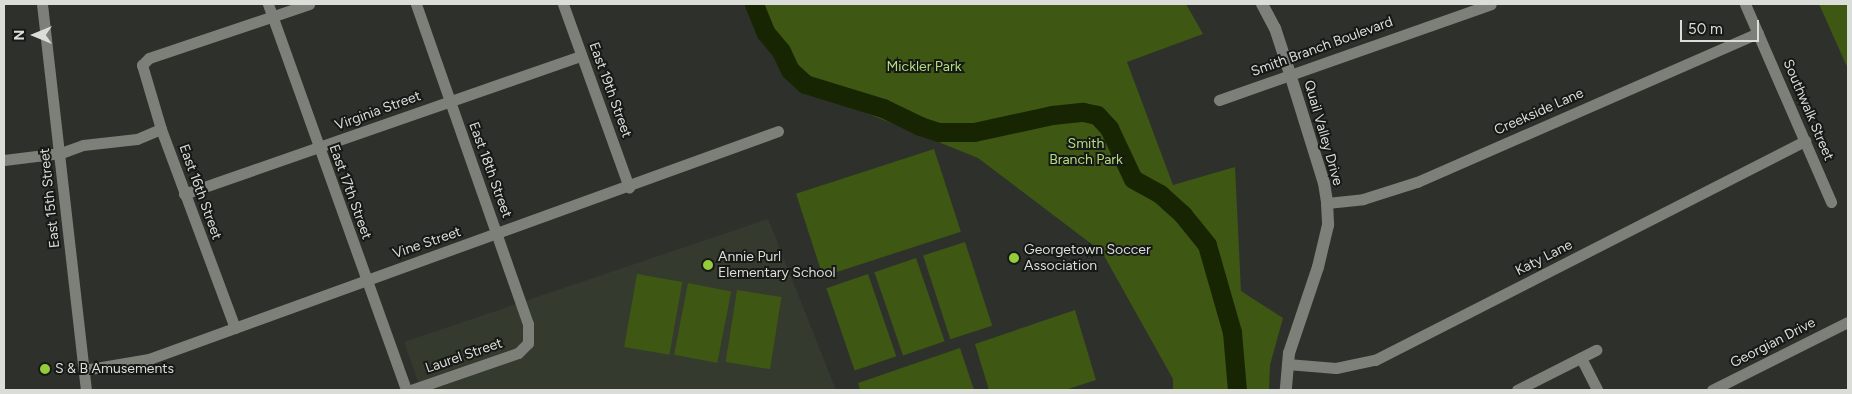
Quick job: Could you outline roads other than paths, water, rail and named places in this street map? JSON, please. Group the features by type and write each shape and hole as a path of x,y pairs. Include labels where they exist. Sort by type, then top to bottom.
{"street":[{"name":"East 15th Street","path":"42,4 61,153 86,390"},
{"name":"East 17th Street","path":"268,4 406,390"},
{"path":"273,17 310,4"},
{"name":"East 18th Street","path":"416,4 528,324 528,343 524,347"},
{"name":"East 19th Street","path":"563,4 629,187"},
{"name":"Quail Valley Drive","path":"1262,4 1275,28 1324,183 1327,203 1328,225 1318,267 1291,342 1287,364 1286,390"},
{"name":"Smith Branch Boulevard","path":"1219,100 1491,4"},
{"name":"Southwalk Street","path":"1745,4 1831,202"},
{"name":"East 16th Street","path":"235,328 161,129 142,65 150,58 273,17"},
{"name":"Creekside Lane","path":"1327,203 1363,199 1417,182 1758,33"},
{"name":"Virginia Street","path":"184,194 581,56"},
{"path":"4,160 61,153 83,145 137,139 161,129"},
{"name":"Vine Street","path":"84,370 149,359 629,187 778,131"},
{"name":"Katy Lane","path":"1287,364 1336,368 1375,360 1805,141"},
{"name":"Georgian Drive","path":"1712,390 1848,322"},
{"name":"Laurel Street","path":"411,390 518,353 524,347"},
{"path":"1517,390 1596,350"},
{"path":"1580,358 1597,390"}],"waterway":[{"path":"754,4 766,33 781,51 790,70 805,84 883,108 920,126 939,132 974,132 1052,115 1083,112 1097,115 1109,128 1133,179 1160,194 1183,215 1207,245 1232,332 1237,390"}],"place":[{"name":"Georgetown Soccer Association","path":"1014,258"},
{"name":"Annie Purl Elementary School","path":"708,265"},
{"name":"S & B Amusements","path":"45,369"}],"park label":[{"name":"Mickler Park","path":"924,67"},
{"name":"Smith Branch Park","path":"1086,152"}]}
